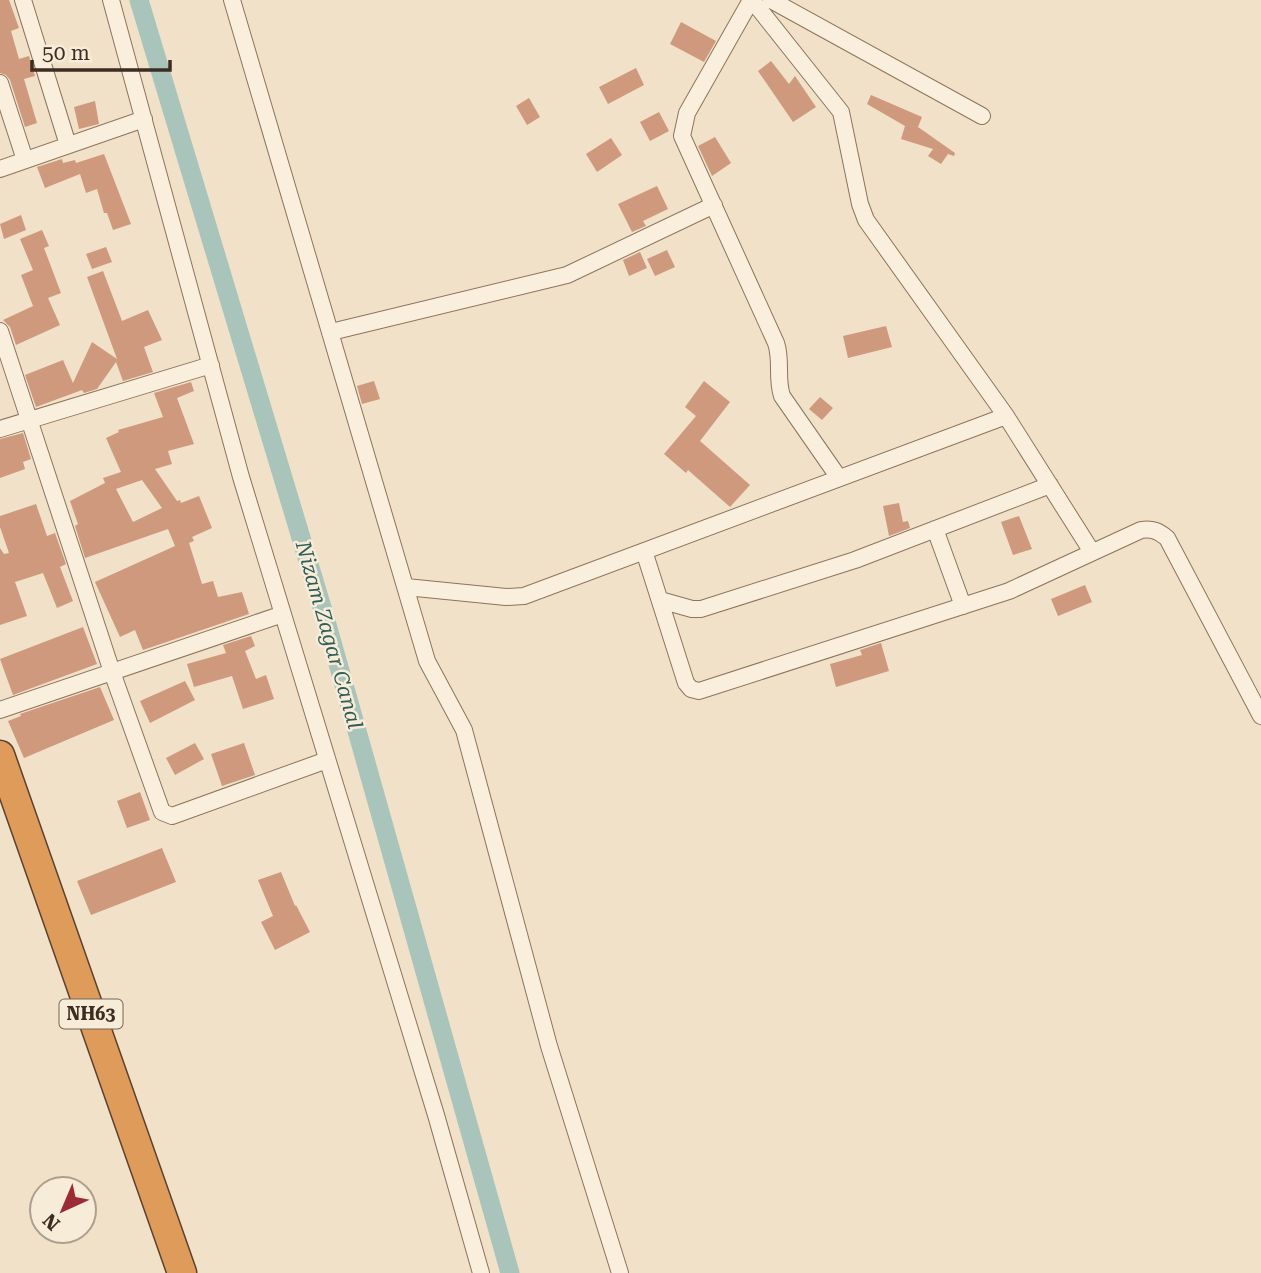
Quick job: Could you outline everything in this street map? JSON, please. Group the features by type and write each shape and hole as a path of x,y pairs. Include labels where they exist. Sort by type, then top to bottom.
{"highway":[{"name":"NH63","path":"0,755 182,1273"}],"street":[{"path":"23,0 68,145"},
{"path":"111,0 241,477 436,1115 481,1273"},
{"path":"234,0 430,669 464,730 552,1056 620,1273"},
{"path":"839,478 782,396 779,387 779,353 682,136 687,113 751,0 834,101 844,124 860,204 866,220 1006,416 1092,552"},
{"path":"771,0 982,117"},
{"path":"0,83 25,160"},
{"path":"0,169 144,118"},
{"path":"331,332 567,275 713,205"},
{"path":"0,331 159,807 166,816 172,816 327,760"},
{"path":"0,429 29,418 211,365"},
{"path":"406,587 506,597 524,596 1006,416"},
{"path":"660,600 701,609 855,560 1050,485"},
{"path":"644,551 686,683 691,689 699,691 1009,592 1092,552 1150,528 1167,538 1261,716"},
{"path":"935,529 963,606"},
{"path":"0,710 283,614"}],"building":[{"path":"0,0 9,0 19,28 11,31 19,59 29,56 35,76 24,79 37,123 25,127 10,80 0,73"},
{"path":"681,22 716,41 704,62 670,44"},
{"path":"771,61 789,84 795,76 816,107 793,122 758,71"},
{"path":"636,68 644,85 608,104 599,87"},
{"path":"871,95 922,117 918,127 955,153 954,156 948,154 941,164 928,156 933,149 901,139 905,126 867,104"},
{"path":"529,98 540,117 527,125 516,106"},
{"path":"95,101 99,124 79,129 74,107"},
{"path":"659,112 669,131 650,141 640,122"},
{"path":"715,137 731,163 712,176 698,146"},
{"path":"611,138 622,155 597,172 586,154"},
{"path":"104,154 131,224 113,230 107,213 104,213 97,189 86,193 80,174 45,188 37,167 62,159 63,163 75,160 76,163"},
{"path":"657,186 668,209 643,221 646,226 632,232 618,204"},
{"path":"21,215 26,230 4,239 0,224"},
{"path":"42,230 49,246 44,248 61,293 48,298 60,325 16,345 10,327 3,320 33,306 21,275 33,270 20,239"},
{"path":"106,247 112,262 92,269 86,254"},
{"path":"667,250 675,267 655,276 647,259"},
{"path":"640,252 647,268 629,276 623,260"},
{"path":"103,271 122,321 148,310 162,340 144,347 153,372 123,381 116,362 97,389 84,393 82,390 36,407 25,375 63,360 73,383 92,342 117,359 87,277"},
{"path":"886,326 892,347 848,358 843,336"},
{"path":"374,381 380,399 362,404 357,386"},
{"path":"704,381 730,402 700,441 750,485 730,507 688,470 686,473 664,454 696,416 685,407"},
{"path":"191,382 194,391 177,398 194,444 168,451 172,464 155,469 177,501 180,500 181,503 199,496 212,528 192,537 194,541 189,543 202,584 213,581 218,597 242,592 249,614 143,650 135,630 120,637 95,582 175,546 168,529 85,558 70,501 105,483 103,478 121,472 106,438 119,432 118,430 163,417 154,393","holes":["142,480 162,508 133,522 116,489"]},
{"path":"820,397 833,408 822,420 809,409"},
{"path":"23,433 31,459 23,462 25,469 0,478 0,439"},
{"path":"899,503 903,522 908,521 910,528 889,536 883,506"},
{"path":"36,504 47,536 55,533 66,564 60,567 73,601 57,608 43,573 15,582 27,616 0,625 0,548 4,554 9,553 0,527 0,516"},
{"path":"1019,516 1032,549 1013,555 1001,522"},
{"path":"1085,585 1092,602 1058,616 1051,599"},
{"path":"83,627 97,664 13,695 0,659"},
{"path":"251,636 255,646 245,651 256,679 266,675 274,699 243,709 232,676 194,687 187,664 226,653 223,645"},
{"path":"881,643 889,671 836,687 830,664 862,655 860,650"},
{"path":"185,681 195,700 150,723 140,701"},
{"path":"100,687 114,720 24,758 8,721 21,716 20,714"},
{"path":"195,743 204,759 175,775 166,758"},
{"path":"244,743 255,775 222,786 211,754"},
{"path":"140,792 150,820 127,828 117,801"},
{"path":"162,848 176,882 91,915 77,881"},
{"path":"281,872 295,906 310,932 275,950 261,922 273,916 258,880"}],"waterway":[{"name":"Nizam Zagar Canal","path":"139,0 324,614 510,1273"}]}
